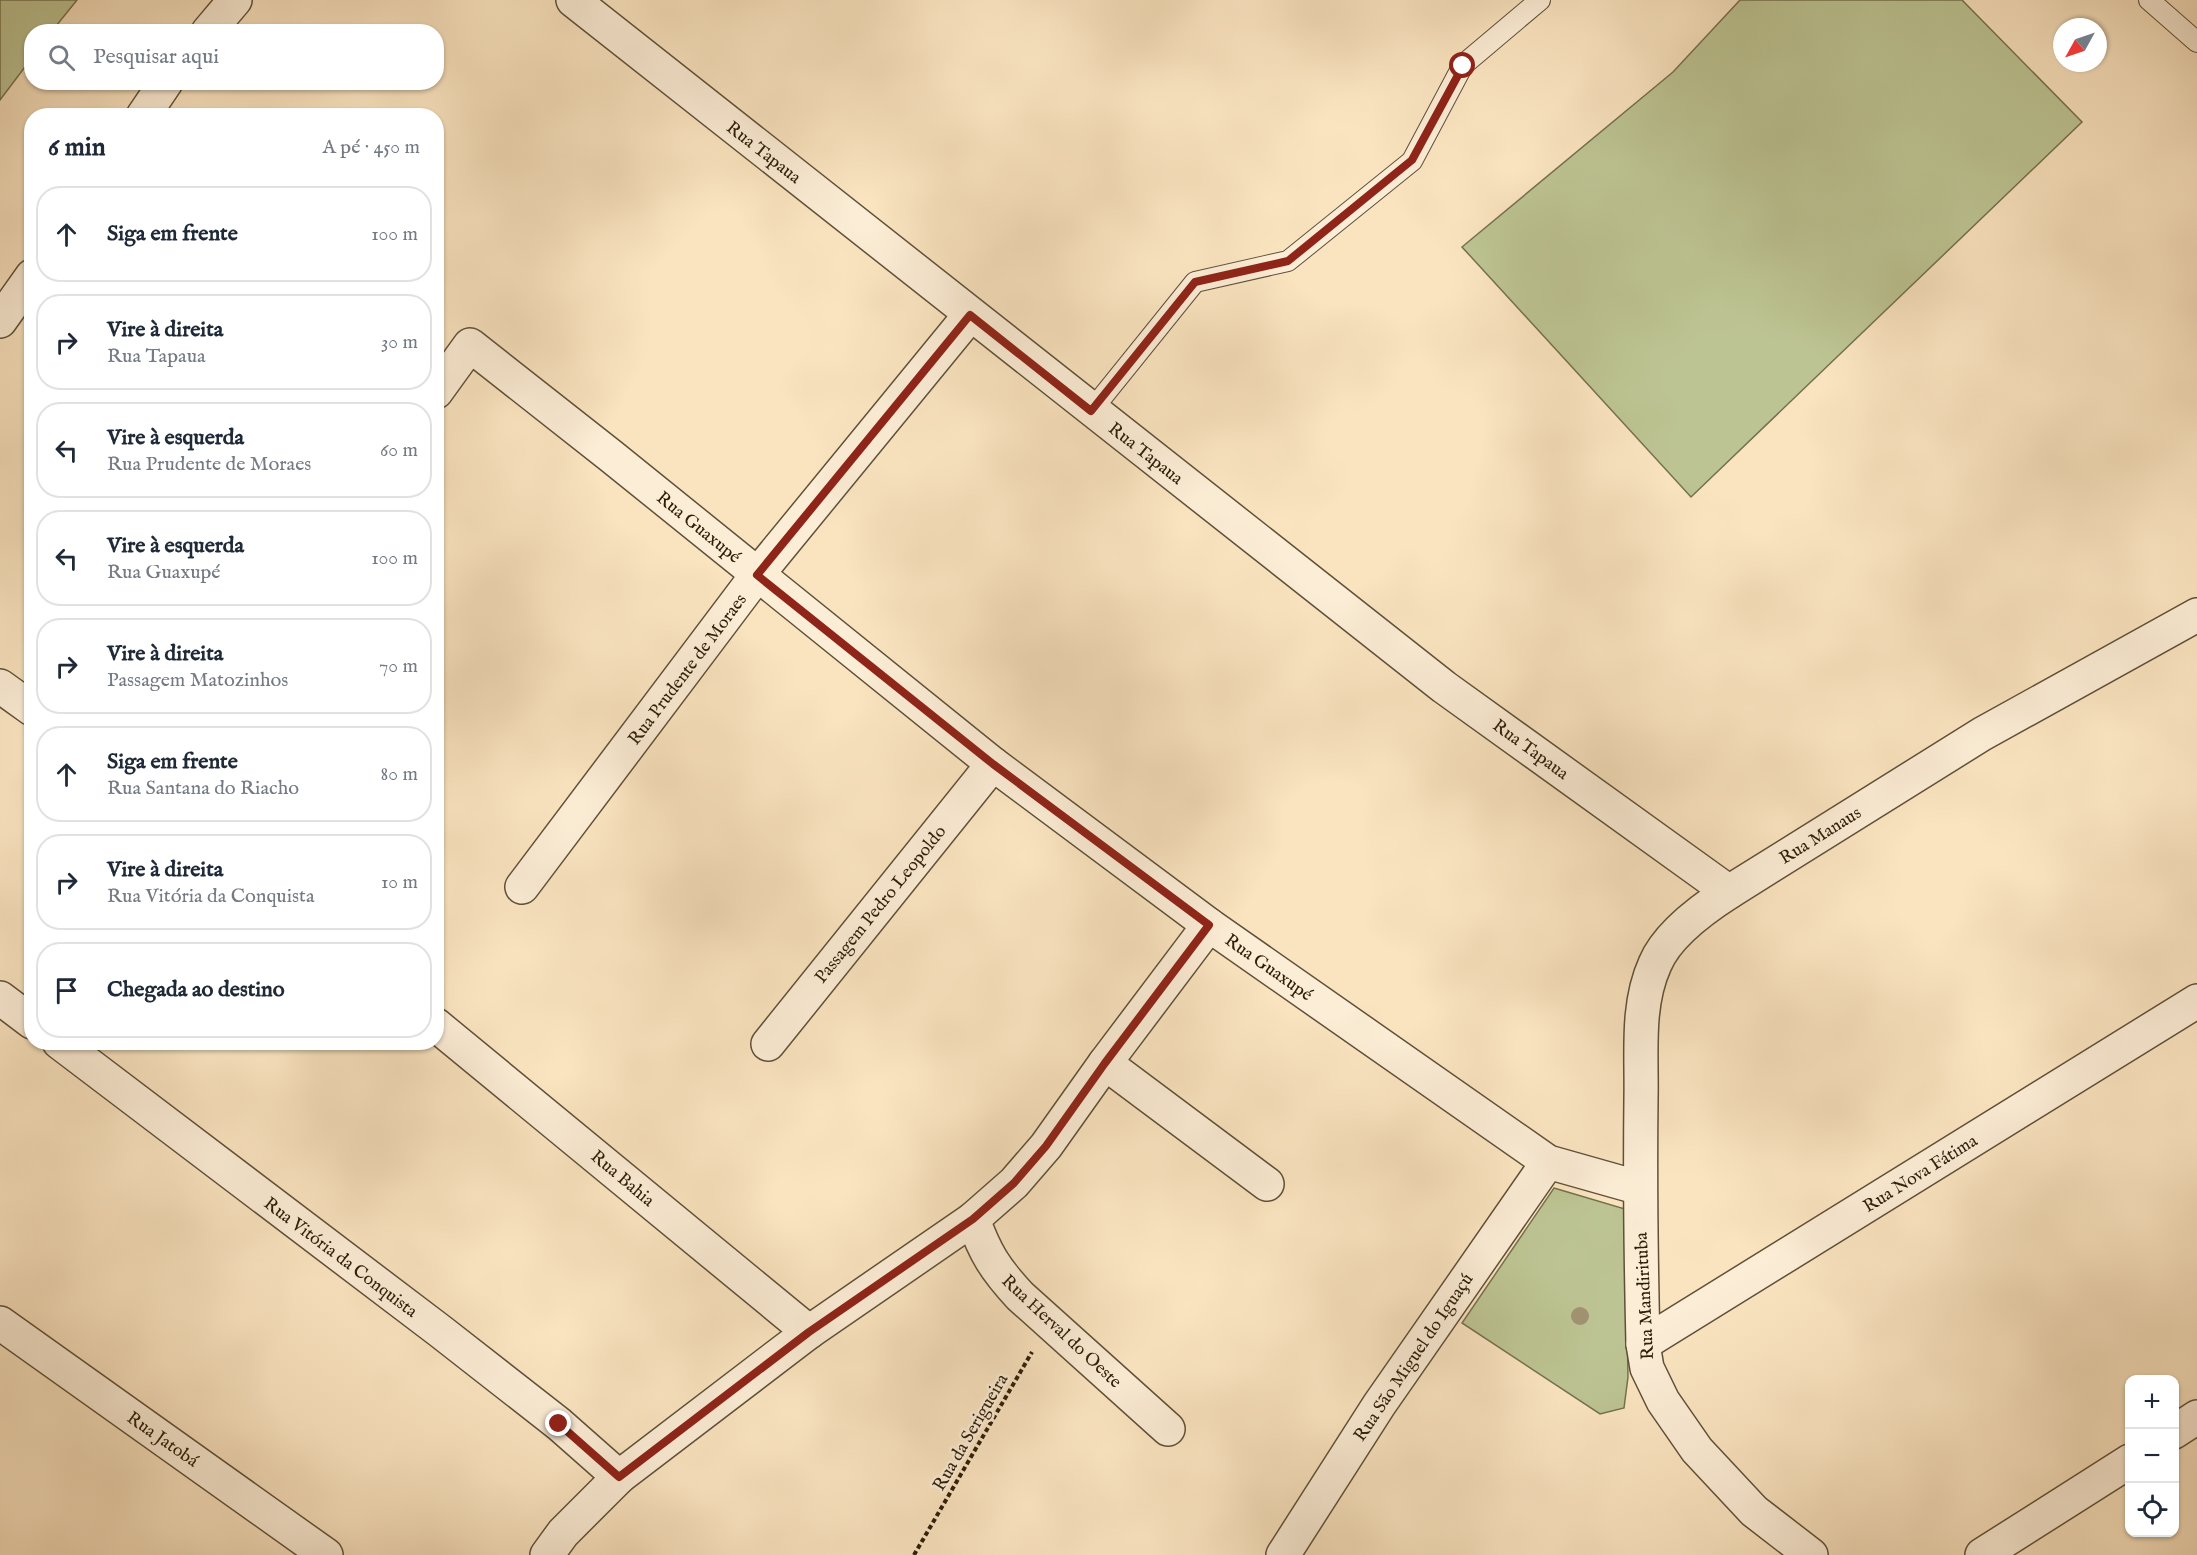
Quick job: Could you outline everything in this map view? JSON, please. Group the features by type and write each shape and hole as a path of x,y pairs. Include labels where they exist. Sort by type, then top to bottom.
{"street":[{"path":"215,24 235,0"},
{"name":"Rua Tapaua","path":"573,0 1091,411 1444,687 1729,892"},
{"path":"148,108 161,90"},
{"path":"0,321 24,287"},
{"name":"Rua Prudente de Moraes","path":"522,887 757,575 970,315"},
{"name":"Rua Guaxupé","path":"444,381 470,345 993,764 1209,925 1548,1162 1640,1188"},
{"name":"Rua Manaus","path":"1640,1188 1642,1008 1655,962 1674,937 1699,912 1729,892 1982,734 2197,615"},
{"path":"0,686 24,703"},
{"name":"Passagem Pedro Leopoldo","path":"768,1044 993,764"},
{"path":"547,1555 563,1533 619,1477 809,1332 973,1219 1014,1183 1046,1146 1209,925"},
{"path":"0,998 24,1016"},
{"name":"Rua Nova Fátima","path":"1643,1344 2197,1001"},
{"name":"Rua Bahia","path":"444,1031 809,1332"},
{"name":"Rua Vitória da Conquista","path":"70,1050 449,1338 559,1424 619,1477"},
{"path":"1105,1063 1267,1184"},
{"name":"Rua São Miguel do Iguaçú","path":"1282,1555 1379,1405 1548,1162"},
{"name":"Rua Mandirituba","path":"1640,1188 1643,1344 1647,1368 1663,1401 1697,1450 1754,1511 1810,1555"},
{"name":"Rua Herval do Oeste","path":"973,1219 984,1249 1001,1276 1049,1323 1168,1429"},
{"name":"Rua Jatobá","path":"0,1323 326,1555"},
{"path":"2179,1429 2197,1417"},
{"path":"1982,1555 2125,1464"}],"lane":[{"path":"1091,411 1195,282 1288,261 1412,160 1463,66 1540,0"},
{"path":"2149,0 2197,42"}],"path":[{"name":"Rua da Serigueira","path":"914,1555 1049,1323"}],"green space":[{"path":"0,0 77,0 58,24 24,24 24,68 0,100"},
{"path":"1740,0 1962,0 2082,122 1691,497 1462,247 1673,72"},
{"path":"1554,1188 1625,1209 1628,1377 1624,1408 1600,1414 1462,1323"}],"route":[{"path":"559,1424 619,1477 809,1332 973,1219 1014,1183 1046,1146 1209,925 993,764 757,575 970,315 1091,411 1195,282 1288,261 1412,160 1463,66"}]}
